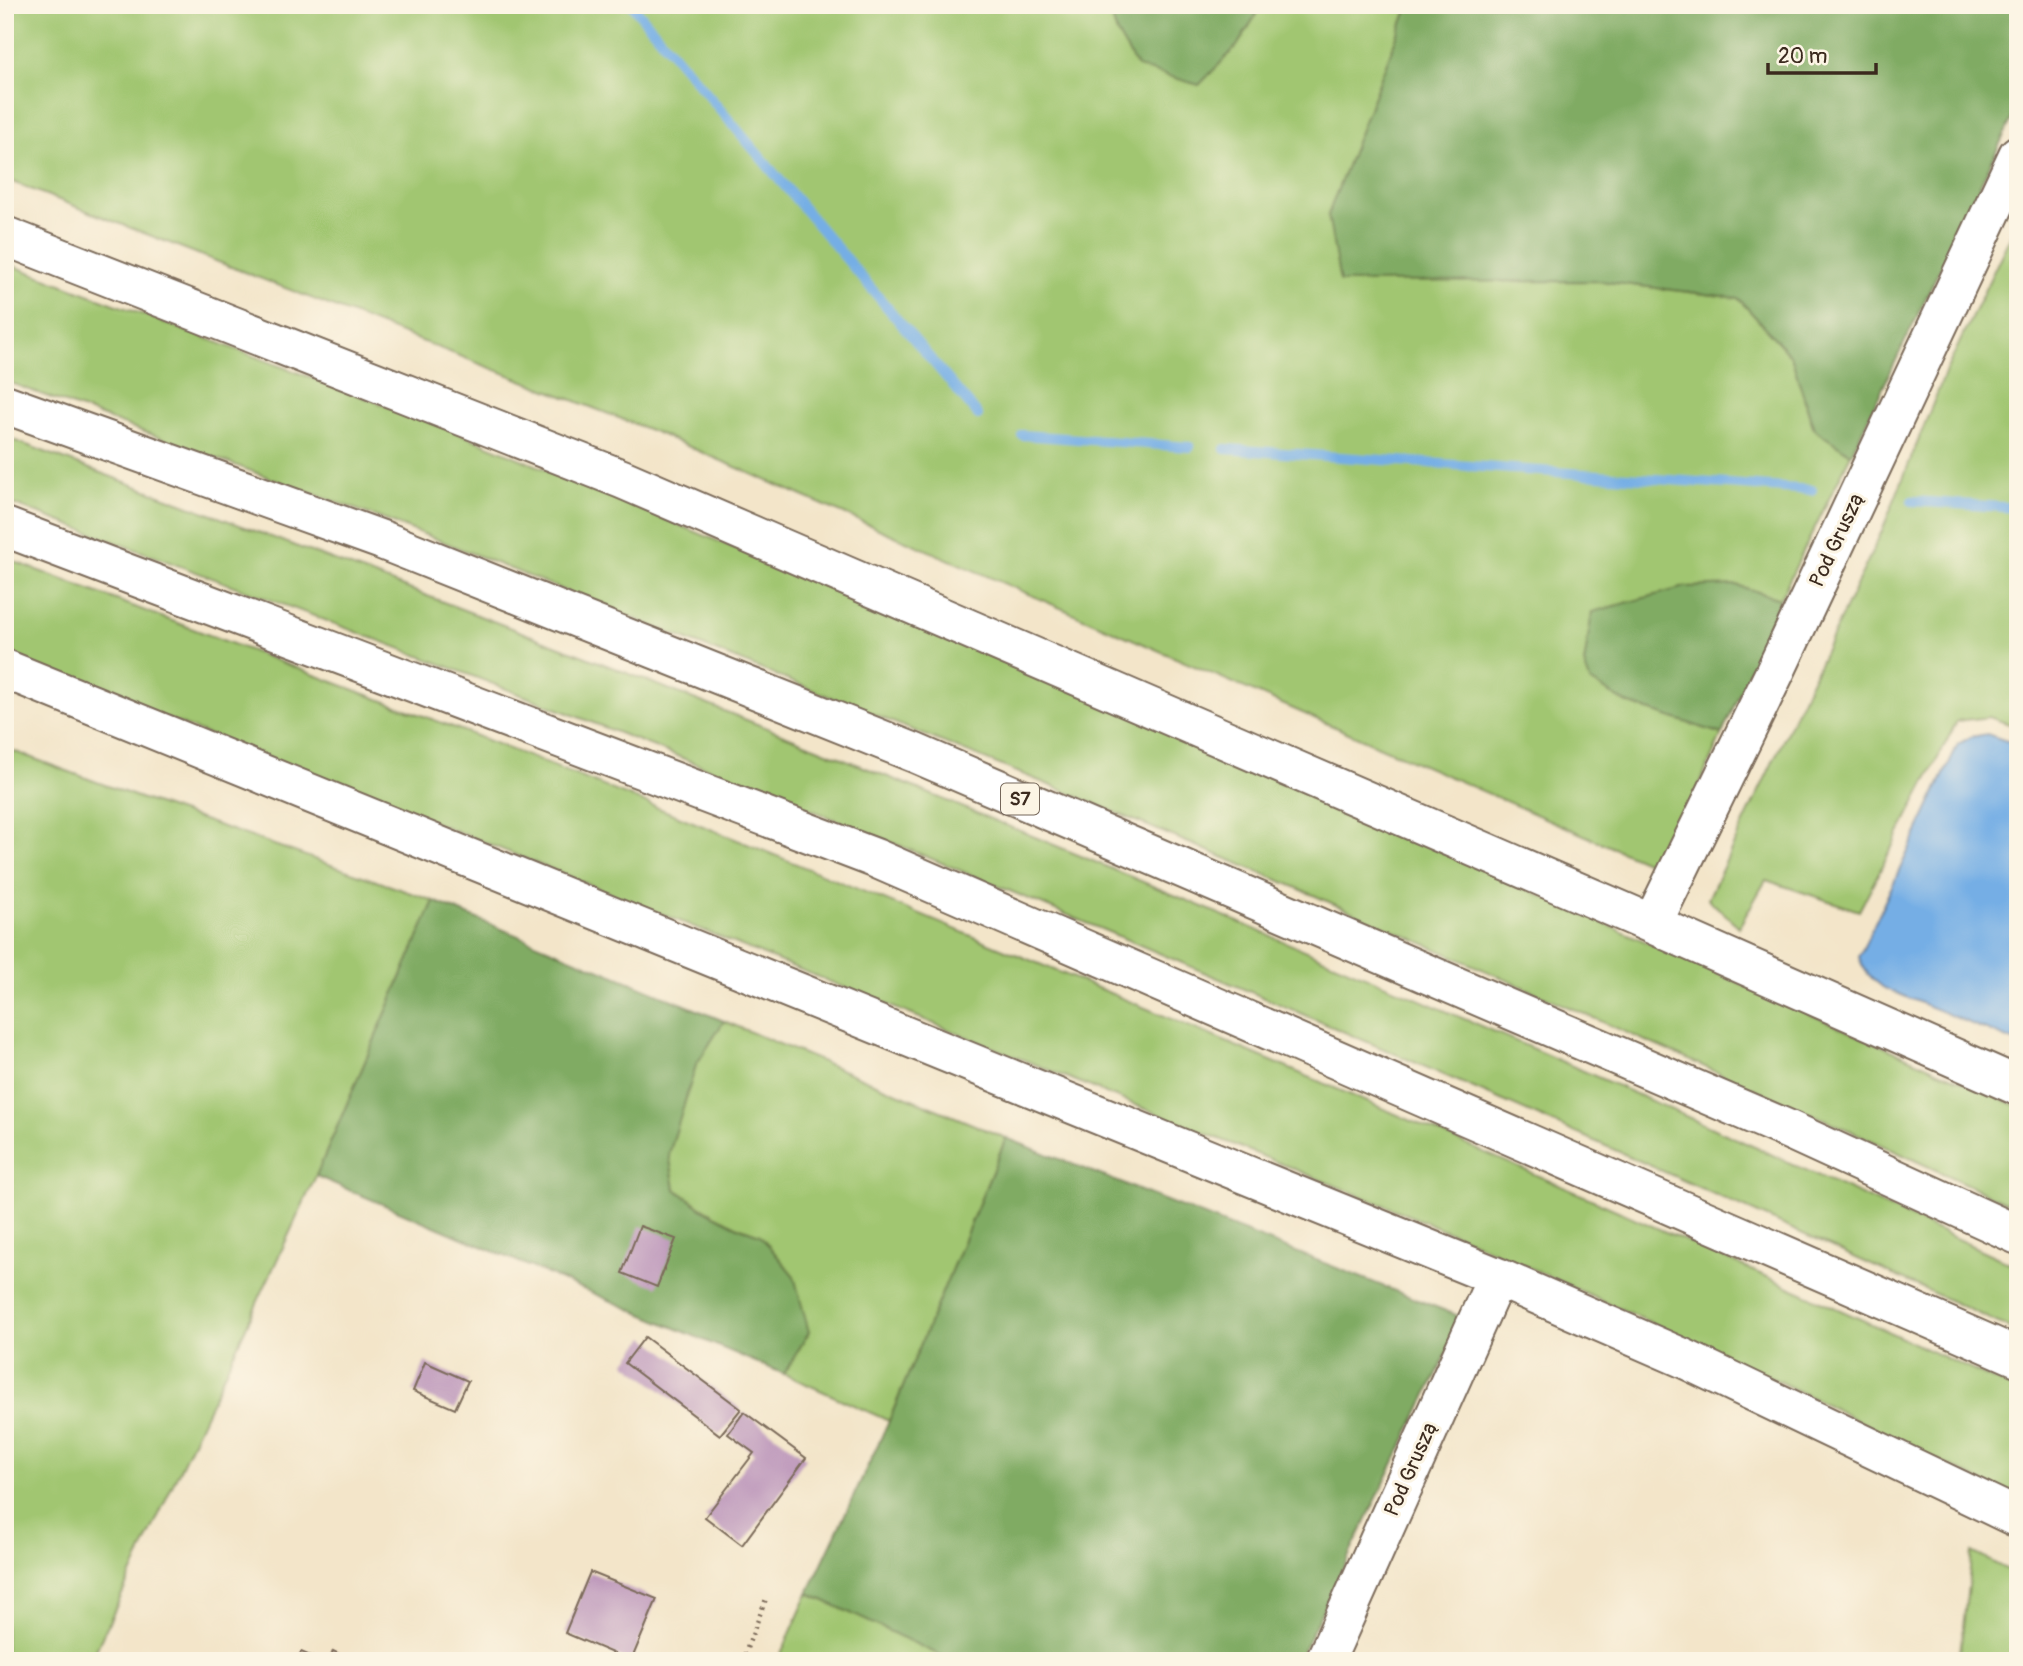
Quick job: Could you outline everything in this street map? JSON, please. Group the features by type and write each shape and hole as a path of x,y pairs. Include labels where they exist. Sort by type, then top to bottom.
{"main road":[{"name":"Pod Gruszą","path":"1652,924 1775,672 2018,155"},
{"path":"5,236 622,479 1652,924 2018,1086"},
{"name":"S7","path":"5,404 382,540 915,753 1774,1124 2018,1235"},
{"path":"5,527 875,858 2018,1357"},
{"path":"5,669 1497,1277 1682,1358 2018,1518"},
{"name":"Pod Gruszą","path":"1325,1661 1497,1277"}],"path":[{"path":"742,1661 766,1599"}],"green space":[{"path":"5,5 1108,5 1117,33 1237,46 1262,5 1409,5 1328,215 1599,281 1738,298 1791,356 1814,429 1851,454 1780,599 1736,585 1627,703 1722,734 1662,869 655,432 5,179"},
{"path":"1108,5 1262,5 1237,46 1199,85 1137,67 1117,33"},
{"path":"1409,5 2018,5 2018,106 1851,454 1814,429 1791,356 1738,298 1599,281 1340,282 1328,215"},
{"path":"2018,220 2018,727 1989,717 1957,721 1859,911 1766,880 1739,927 1708,899 1882,531 1946,371"},
{"path":"5,263 454,431 1087,695 2018,1106 2018,1208 1860,1135 1295,887 1047,784 426,535 5,381"},
{"path":"5,437 511,628 812,746 1267,934 1719,1131 2018,1267 2018,1332 1659,1169 1116,935 498,686 5,501"},
{"path":"5,558 530,757 1105,991 1629,1215 2018,1391 2018,1500 1766,1375 1460,1236 454,830 5,656"},
{"path":"1736,585 1780,599 1722,734 1627,703 1590,681 1584,664 1592,612 1685,587"},
{"path":"5,748 434,901 316,1176 91,1661 5,1661"},
{"path":"434,901 724,1021 696,1065 669,1154 675,1189 704,1210 760,1235 794,1276 809,1332 784,1374 316,1176"},
{"path":"724,1021 1006,1138 889,1421 784,1374 809,1332 760,1235 716,1215 675,1189 669,1154 696,1065"},
{"path":"1006,1138 1464,1318 1298,1661 952,1661 808,1593 889,1421"},
{"path":"1972,1552 2018,1575 2018,1661 1959,1661"},
{"path":"808,1593 949,1658 952,1661 778,1661"}],"water":[{"path":"1987,734 2018,745 2018,1043 1884,988 1868,974 1859,957 1958,744 1971,737"}],"building":[{"path":"640,1226 676,1239 657,1287 622,1273"},
{"path":"645,1337 741,1409 720,1435 625,1363"},
{"path":"425,1362 468,1381 455,1409 413,1391"},
{"path":"744,1412 806,1458 742,1545 705,1517 754,1453 728,1434"},
{"path":"590,1572 657,1599 631,1661 565,1633"},
{"path":"333,1651 353,1661 329,1661"},
{"path":"301,1652 322,1661 297,1661"}],"waterway":[{"path":"632,5 978,415"},
{"path":"1022,435 1190,447"},
{"path":"1225,449 1812,490"},
{"path":"1912,501 2018,508"}]}
